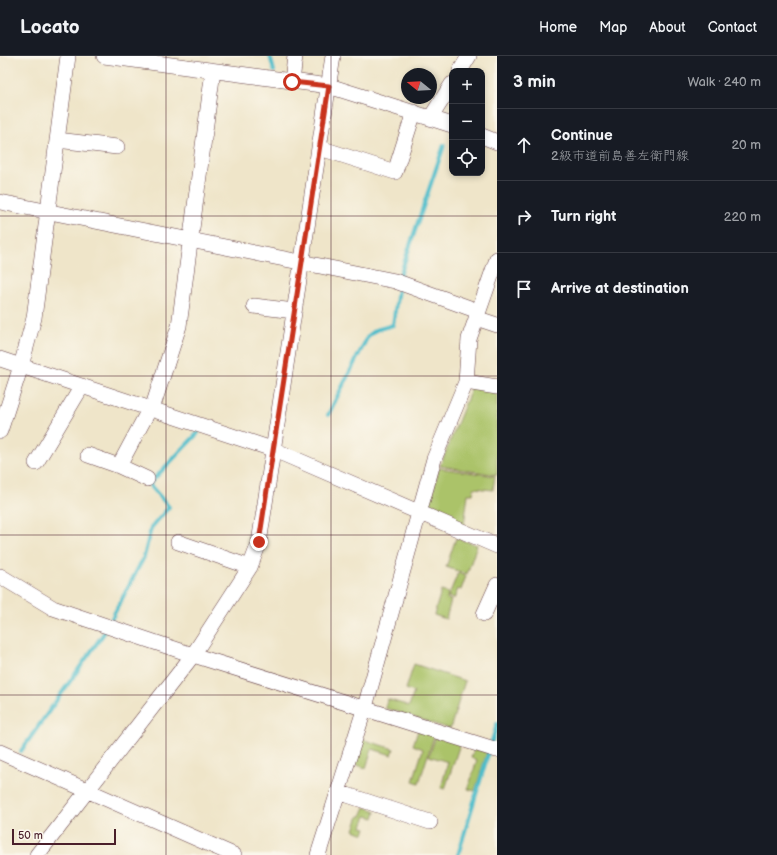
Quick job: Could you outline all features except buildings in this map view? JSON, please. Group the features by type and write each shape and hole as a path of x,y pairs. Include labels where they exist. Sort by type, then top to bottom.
{"street":[{"path":"0,431 21,366 34,318 68,56"},
{"path":"104,56 329,86 432,117 449,124"},
{"path":"292,82 295,56"},
{"path":"43,853 88,790 193,655 250,567 259,542 333,56"},
{"path":"462,68 469,56"},
{"path":"119,466 151,409 179,326 213,71"},
{"path":"432,117 449,89"},
{"path":"320,148 395,172 414,112"},
{"path":"485,137 497,142"},
{"path":"57,140 117,147"},
{"path":"0,202 302,264 395,281 477,315 497,325"},
{"path":"318,855 365,707 408,554 418,512 434,459 466,382 468,340 497,258"},
{"path":"254,306 294,311"},
{"path":"0,359 272,449 497,546"},
{"path":"466,382 497,387"},
{"path":"36,463 82,386"},
{"path":"88,455 119,466 147,479"},
{"path":"178,542 250,567"},
{"path":"0,576 53,608 193,655 365,707 492,748"},
{"path":"484,614 497,585"},
{"path":"0,752 234,855"},
{"path":"338,792 430,822"}],"green space":[{"path":"472,387 497,392 497,475 440,466"},
{"path":"439,468 495,476 493,490 474,488 473,494 468,494 464,526 434,515 429,507"},
{"path":"456,538 477,545 467,574 446,567"},
{"path":"458,573 466,576 461,590 458,589 454,599 448,597"},
{"path":"441,591 448,593 447,599 451,600 446,619 434,615"},
{"path":"414,664 465,681 450,729 385,708 387,699 409,706 414,692 406,689"},
{"path":"419,728 435,733 419,783 413,781 423,749 413,745"},
{"path":"437,733 461,741 445,789 441,788 448,762 429,756"},
{"path":"361,739 394,749 392,755 372,749 366,768 354,764"},
{"path":"474,749 487,752 475,791 468,789 477,760 471,758"},
{"path":"365,807 376,811 374,818 366,816 362,827 366,828 364,834 354,830 359,816 361,816"}],"waterway":[{"path":"270,56 274,71"},
{"path":"399,278 444,145"},
{"path":"328,415 368,336 376,330 393,325 398,289"},
{"path":"21,751 104,633 144,557 151,528 169,507 149,484 198,433"},
{"path":"458,855 497,724"}],"route":[{"path":"259,542 264,517 272,449 329,86 292,82"}]}
